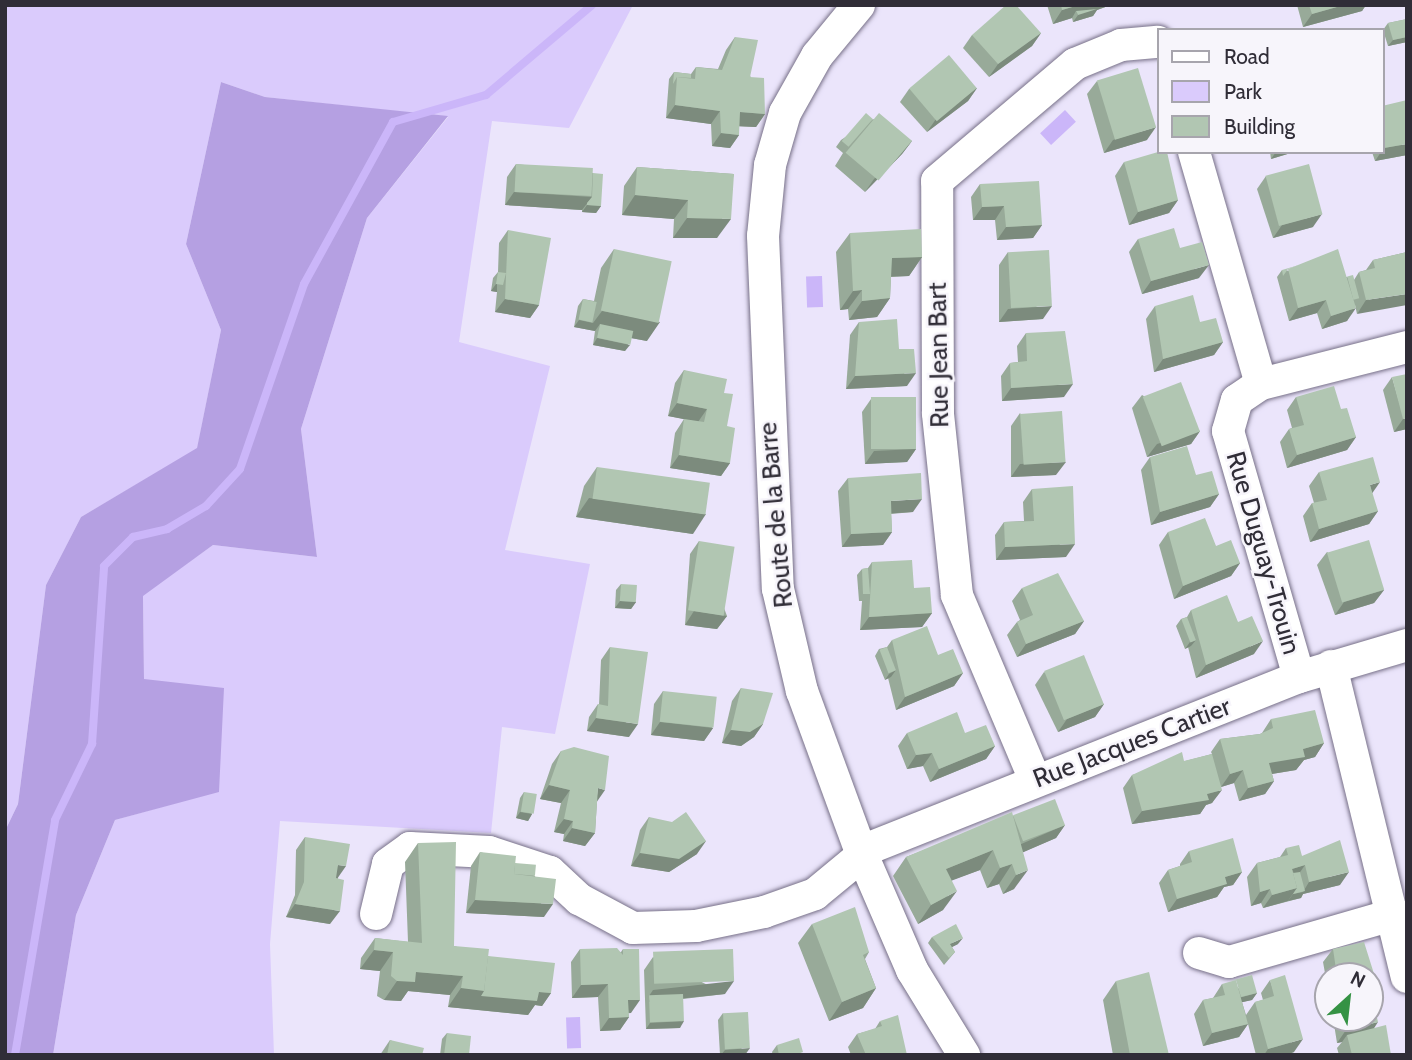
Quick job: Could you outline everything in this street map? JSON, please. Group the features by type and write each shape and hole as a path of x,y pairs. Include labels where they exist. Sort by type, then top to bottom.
{"street":[{"name":"Route de la Barre","path":"859,5 817,56 785,113 770,165 763,236 778,589 802,691 860,852 912,970 964,1055"},
{"name":"Rue Jean Bart","path":"1034,780 957,595 938,413 937,181 1074,64 1121,45 1156,42"},
{"path":"1195,154 1261,384"},
{"name":"Rue Duguay-Trouin","path":"1299,677 1228,431 1237,400 1261,384 1407,347"},
{"name":"Rue Jacques Cartier","path":"860,852 1034,780 1299,677 1407,645"},
{"path":"1331,666 1395,914 1407,977"},
{"path":"376,914 388,864 410,848 489,852 550,872 579,899 633,928 696,926 764,912 815,894 860,852"},
{"path":"1199,953 1230,961 1395,914"}],"green space":[{"path":"5,5 633,5 569,128 492,121 459,342 550,366 505,550 590,564 555,734 502,727 491,833 280,821 270,944 274,1055 53,1055 76,915 115,820 219,791 144,679 143,595 213,545 317,557 301,429 367,218 448,117 265,97 221,82 186,244 221,330 197,449 81,517 46,585 18,804 5,831"}],"shaded area":[{"path":"221,82 265,97 448,116 367,218 301,429 317,557 213,545 143,596 144,679 224,688 219,792 115,820 76,915 53,1055 5,1055 5,831 18,804 46,585 81,517 197,448 221,330 186,244"},
{"path":"1065,110 1076,122 1051,145 1040,133"},
{"path":"822,276 823,307 807,308 806,277"},
{"path":"566,1017 580,1017 581,1048 567,1048"}],"building":[{"path":"1006,5 1016,5 1041,33 998,64 972,35"},
{"path":"1061,5 1079,5 1062,10"},
{"path":"1309,5 1344,5 1312,14"},
{"path":"1097,9 1078,15 1076,11"},
{"path":"1407,19 1407,37 1393,40 1388,23"},
{"path":"735,37 758,40 750,77 764,78 765,114 740,112 739,135 721,133 720,111 675,105 677,77 695,79 696,67 722,70"},
{"path":"949,55 977,88 937,121 909,88"},
{"path":"1138,68 1156,127 1115,140 1097,81"},
{"path":"674,72 691,74 691,78 677,77 673,84"},
{"path":"1407,100 1407,144 1384,148 1384,106"},
{"path":"866,113 873,119 849,147 842,141"},
{"path":"879,113 912,141 879,180 846,153"},
{"path":"1156,153 1167,154 1178,200 1138,212 1124,162"},
{"path":"516,164 593,168 591,196 515,192"},
{"path":"1309,164 1322,214 1279,226 1266,176"},
{"path":"637,167 734,174 731,219 687,218 688,200 635,195"},
{"path":"593,173 603,174 601,206 587,205 592,197"},
{"path":"1039,181 1042,225 1006,227 1004,206 982,207 980,184"},
{"path":"1174,228 1180,248 1202,242 1209,265 1151,281 1138,239"},
{"path":"921,229 922,257 892,258 890,298 862,301 862,290 853,291 850,233"},
{"path":"508,230 551,238 539,305 505,299"},
{"path":"614,249 672,261 659,323 601,311"},
{"path":"1338,249 1356,308 1331,316 1326,300 1298,308 1288,269"},
{"path":"1049,250 1052,306 1011,308 1008,252"},
{"path":"1407,252 1407,294 1366,300 1359,272 1375,268 1373,260"},
{"path":"498,272 506,273 503,285 496,284"},
{"path":"1353,275 1359,298 1353,300 1347,277"},
{"path":"1193,295 1200,322 1216,318 1223,342 1163,359 1155,306"},
{"path":"583,299 597,302 592,322 579,320"},
{"path":"897,319 899,349 914,349 916,373 855,376 859,322"},
{"path":"600,324 633,331 630,345 597,338"},
{"path":"1065,331 1073,384 1011,388 1010,363 1027,361 1026,333"},
{"path":"684,370 727,379 724,393 733,394 727,426 735,428 730,463 679,455 684,419 704,422 707,409 677,403"},
{"path":"1407,374 1407,418 1403,419 1392,377"},
{"path":"1181,382 1200,431 1162,446 1143,397"},
{"path":"1334,386 1341,409 1347,408 1356,437 1297,455 1289,429 1304,425 1296,397"},
{"path":"871,397 916,397 916,449 871,449"},
{"path":"1062,411 1066,462 1024,465 1020,414"},
{"path":"1187,446 1196,475 1212,471 1219,494 1160,512 1150,457"},
{"path":"1373,457 1380,482 1370,485 1378,511 1319,529 1312,503 1327,500 1319,472"},
{"path":"597,467 710,483 705,515 593,499"},
{"path":"921,473 922,499 891,501 892,532 851,534 848,478"},
{"path":"1073,486 1075,544 1005,547 1004,522 1034,521 1032,489"},
{"path":"1205,518 1216,546 1231,540 1240,563 1183,586 1168,532"},
{"path":"1369,540 1384,590 1342,603 1327,553"},
{"path":"699,541 735,547 724,616 688,610"},
{"path":"912,560 914,588 930,587 932,613 869,617 872,562"},
{"path":"868,568 870,594 863,594 862,569"},
{"path":"1058,573 1084,621 1026,644 1017,622 1033,615 1022,588"},
{"path":"621,584 637,585 636,602 620,601"},
{"path":"1227,595 1238,622 1252,616 1263,641 1206,665 1191,610"},
{"path":"1187,617 1196,640 1190,642 1181,619"},
{"path":"927,626 938,655 953,649 963,673 905,697 892,640"},
{"path":"610,647 648,652 638,724 596,718 598,704 608,706"},
{"path":"887,647 896,670 888,673 880,650"},
{"path":"1084,655 1104,704 1064,720 1044,671"},
{"path":"741,688 773,693 763,724 750,732 731,730"},
{"path":"663,691 717,697 713,727 660,722"},
{"path":"1315,710 1324,743 1303,749 1305,757 1269,763 1274,781 1248,788 1243,770 1230,774 1220,739 1260,734 1273,728 1271,719"},
{"path":"957,712 965,733 986,725 995,746 939,769 932,753 916,755 907,733"},
{"path":"574,747 609,756 605,790 598,788 595,833 572,828 573,821 564,819 570,790 549,785 561,751"},
{"path":"1182,752 1184,761 1212,754 1222,790 1207,794 1209,800 1142,811 1132,775"},
{"path":"524,792 537,794 534,814 521,812"},
{"path":"1055,799 1065,825 1023,841 1013,815"},
{"path":"686,812 706,841 679,859 640,853 649,817 672,822"},
{"path":"1012,812 1028,870 1016,875 1012,864 1000,868 993,850 946,869 957,891 931,905 906,857"},
{"path":"305,837 350,844 346,866 338,865 336,878 344,880 340,911 295,904 304,882"},
{"path":"1233,838 1242,872 1225,877 1227,884 1177,899 1168,870 1192,862 1189,851"},
{"path":"1340,840 1349,872 1309,882 1305,865 1292,869 1297,888 1272,895 1270,889 1260,892 1257,863 1288,855 1286,848 1299,845 1302,856"},
{"path":"456,842 454,946 489,949 484,991 461,988 463,976 416,972 415,982 397,981 391,976 393,952 374,950 375,938 422,943 418,843"},
{"path":"480,852 516,856 514,874 556,879 553,904 475,900"},
{"path":"515,863 536,865 535,876 514,874"},
{"path":"1300,872 1305,891 1293,894 1297,888 1293,873"},
{"path":"855,907 869,952 863,955 876,988 842,1002 812,924"},
{"path":"956,924 963,938 950,944 955,952 949,958 932,937"},
{"path":"1364,942 1370,962 1335,962 1333,949"},
{"path":"617,948 623,955 623,949 639,949 640,1000 628,1000 629,1017 609,1018 608,984 581,985 580,949"},
{"path":"733,949 734,981 654,984 653,952"},
{"path":"488,956 555,963 551,993 539,992 537,1001 481,996"},
{"path":"1149,972 1169,1055 1130,1055 1116,981"},
{"path":"1252,975 1257,993 1241,997 1236,980 1230,981"},
{"path":"1285,975 1303,1039 1268,1049 1255,1002 1274,996 1270,980"},
{"path":"1236,980 1248,1024 1212,1033 1203,1000 1225,995 1222,984"},
{"path":"683,994 684,1021 650,1022 649,995"},
{"path":"748,1012 750,1048 725,1049 723,1013"},
{"path":"898,1015 907,1055 866,1055 857,1034 882,1026 880,1021"},
{"path":"1384,1026 1391,1055 1352,1055 1347,1035 1384,1032"},
{"path":"447,1033 471,1036 469,1055 444,1055"},
{"path":"799,1038 803,1052 779,1055 777,1045"},
{"path":"390,1040 424,1048 422,1055 387,1055"}],"waterway":[{"path":"15,1055 55,820 92,744 104,566 133,537 167,529 206,506 240,469 304,284 393,122 486,95 592,5"}]}
